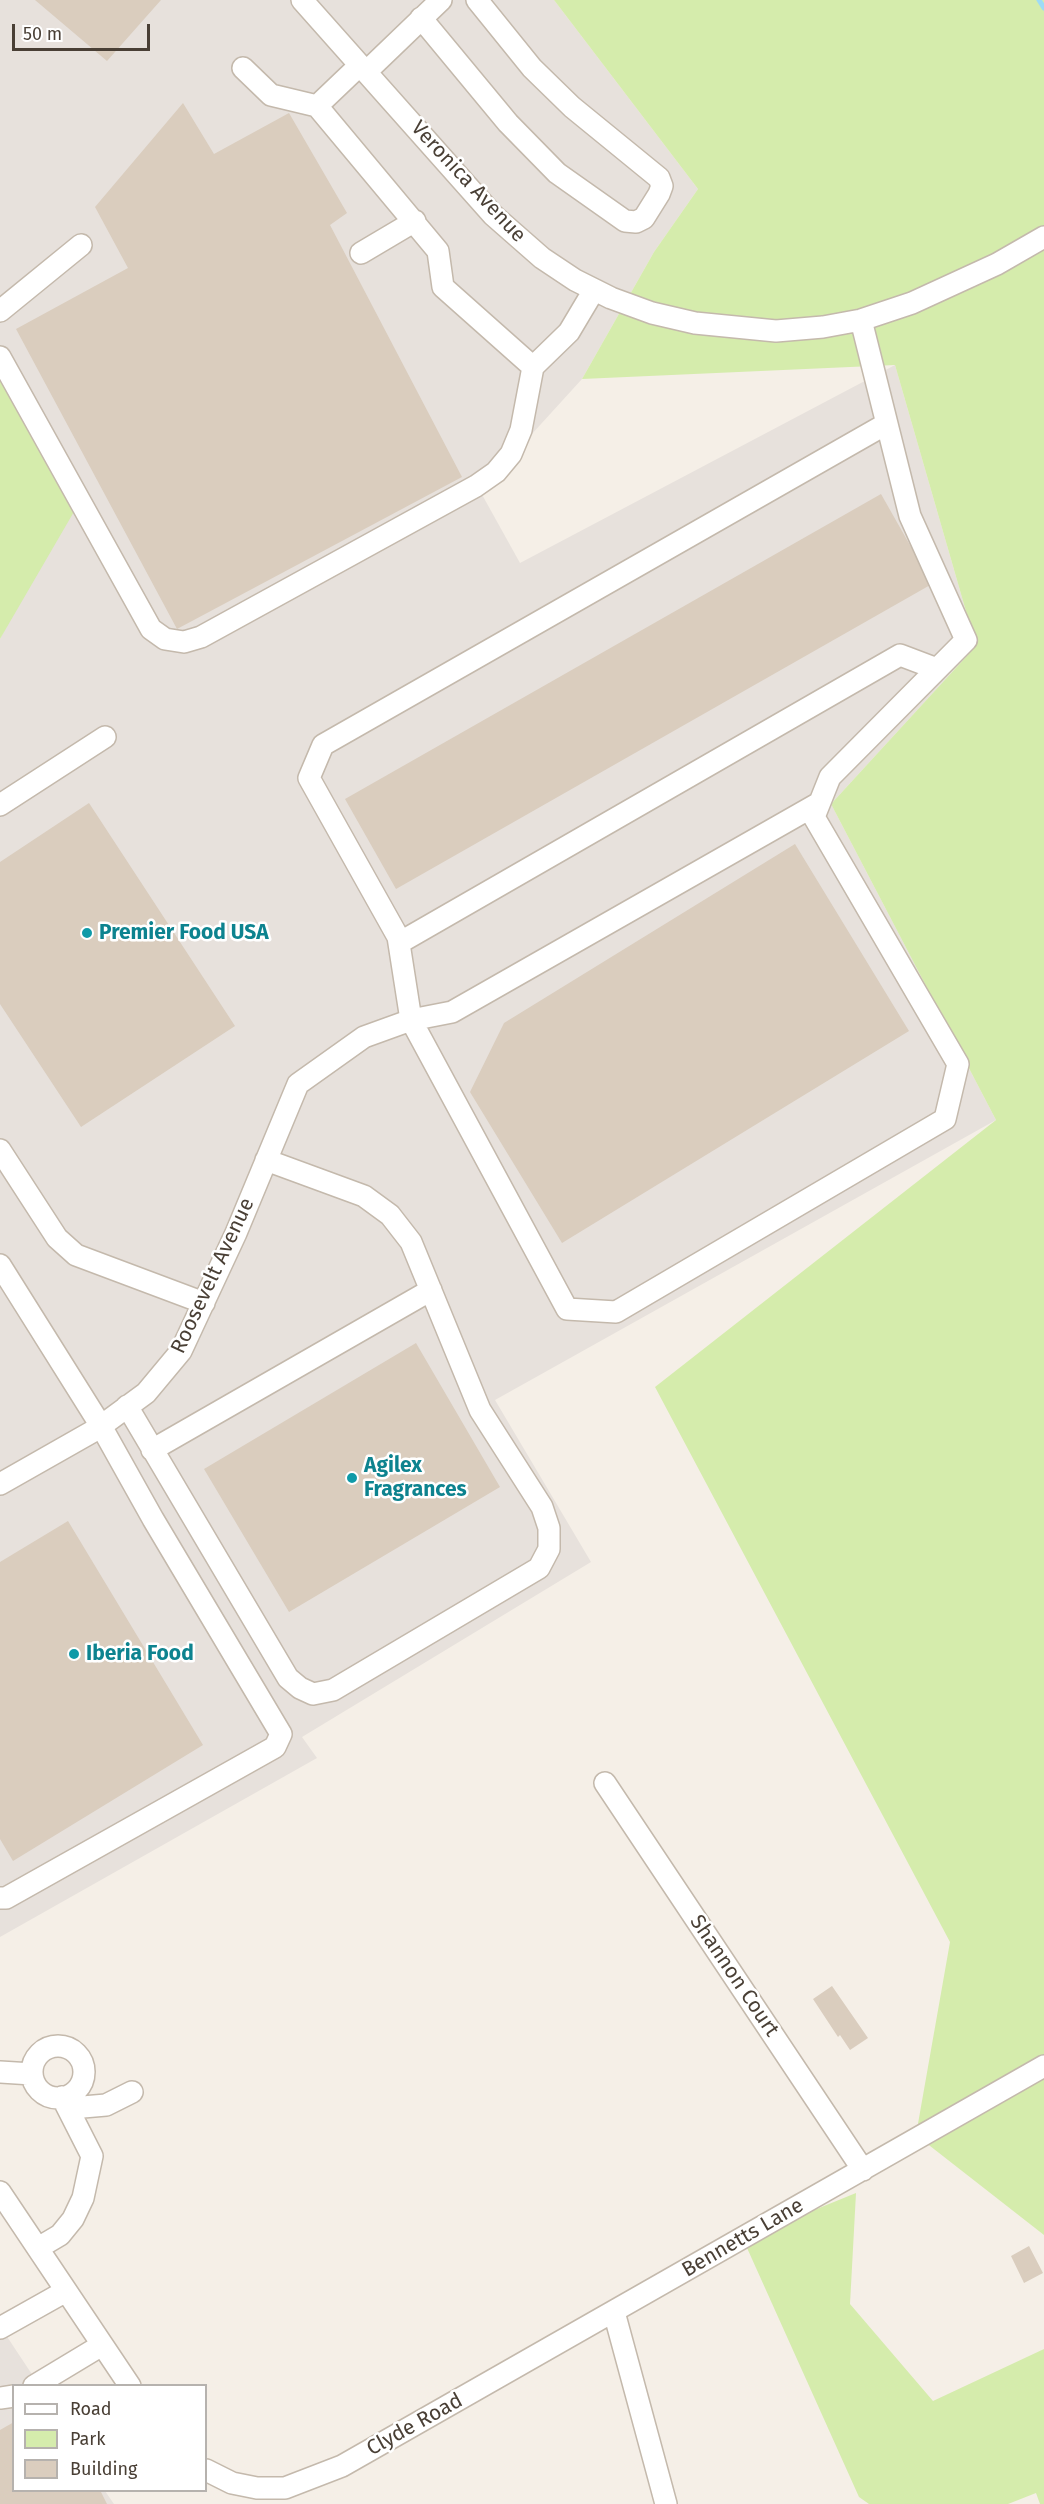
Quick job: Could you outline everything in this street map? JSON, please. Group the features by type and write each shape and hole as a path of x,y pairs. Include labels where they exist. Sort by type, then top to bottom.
{"street":[{"name":"Veronica Avenue","path":"302,0 493,215 542,258 594,290 652,313 695,322 776,331 823,327 861,320 912,303 997,264 1044,237"},
{"path":"317,106 441,0"},
{"path":"421,18 508,123 557,174 625,221 636,222 644,218 659,194 662,186 659,178 572,107 532,68 477,0"},
{"path":"243,68 271,95 317,106 438,251 443,287 533,367"},
{"path":"361,253 415,221"},
{"path":"0,311 81,245"},
{"path":"0,357 151,629 165,639 184,642 201,637 476,486 496,472 511,454 521,429 533,367 569,332 594,290"},
{"path":"861,320 910,516 966,640 830,777 813,817 958,1064 945,1119 616,1312 567,1309 411,1020 398,937 309,778 323,745 886,424"},
{"path":"399,943 900,655 937,669"},
{"path":"0,805 105,737"},
{"name":"Roosevelt Avenue","path":"0,1484 101,1426 146,1394 181,1351 236,1233 298,1084 364,1037 411,1020 452,1012 819,803"},
{"path":"0,1150 57,1238 76,1255 204,1303"},
{"path":"127,1406 288,1678 300,1688 313,1694 333,1690 539,1568 549,1549 549,1528 542,1507 480,1410 411,1242 390,1215 364,1196 266,1160"},
{"path":"0,1265 101,1426 159,1529 281,1734 275,1747 6,1898 0,1898"},
{"path":"152,1450 431,1290"},
{"name":"Shannon Court","path":"605,1783 863,2170"},
{"path":"62,2097 70,2095 81,2082 83,2066 74,2051 66,2047 49,2047 36,2058 32,2074 39,2090 45,2095 62,2097 83,2107 106,2105 132,2092"},
{"name":"Bennetts Lane","path":"614,2312 764,2224 1044,2066"},
{"path":"0,2072 32,2074"},
{"path":"38,2248 60,2235 73,2219 83,2198 92,2156 62,2097"},
{"path":"0,2192 129,2384"},
{"path":"0,2328 66,2291"},
{"path":"614,2312 666,2504"},
{"name":"Clyde Road","path":"207,2470 232,2483 256,2488 285,2488 342,2466 614,2312"},
{"path":"36,2384 102,2345"}],"shaded area":[{"path":"0,0 554,0 698,189 654,252 582,379 480,491 520,563 895,365 976,646 831,804 996,1120 495,1400 591,1562 302,1737 317,1758 0,1937 0,639 7,624 0,378"},
{"path":"0,2326 38,2384 12,2384 12,2492 106,2492 114,2504 0,2504"}],"green space":[{"path":"554,0 1044,0 1044,2235 916,2135 950,1942 655,1387 996,1120 831,804 976,646 895,365 582,379 654,252 698,189"},
{"path":"0,378 75,510 0,639"},
{"path":"856,2193 850,2304 933,2401 1044,2349 1044,2504 1040,2504 1036,2493 1008,2504 869,2504 859,2497 743,2239"}],"building":[{"path":"35,0 161,0 107,61"},
{"path":"183,103 214,154 289,113 347,213 330,225 462,477 177,629 16,329 128,268 95,207"},
{"path":"881,494 932,584 396,889 345,799"},
{"name":"Premier Food USA","path":"89,803 235,1026 81,1127 0,1004 0,862"},
{"path":"795,844 909,1031 562,1243 470,1092 504,1023"},
{"name":"Agilex Fragrances","path":"416,1343 500,1487 289,1612 204,1469"},
{"name":"Iberia Food","path":"68,1521 203,1745 13,1861 0,1839 0,1562"},
{"path":"832,1986 868,2038 850,2050 840,2035 838,2037 813,1999"},
{"path":"1029,2246 1043,2273 1024,2283 1011,2256"},
{"path":"12,2423 12,2492 101,2492 107,2504 0,2504 0,2430"}],"waterway":[{"path":"1039,0 1044,8"}],"place":[{"name":"Premier Food USA","path":"87,933"},
{"name":"Agilex Fragrances","path":"352,1478"},
{"name":"Iberia Food","path":"74,1654"}]}
